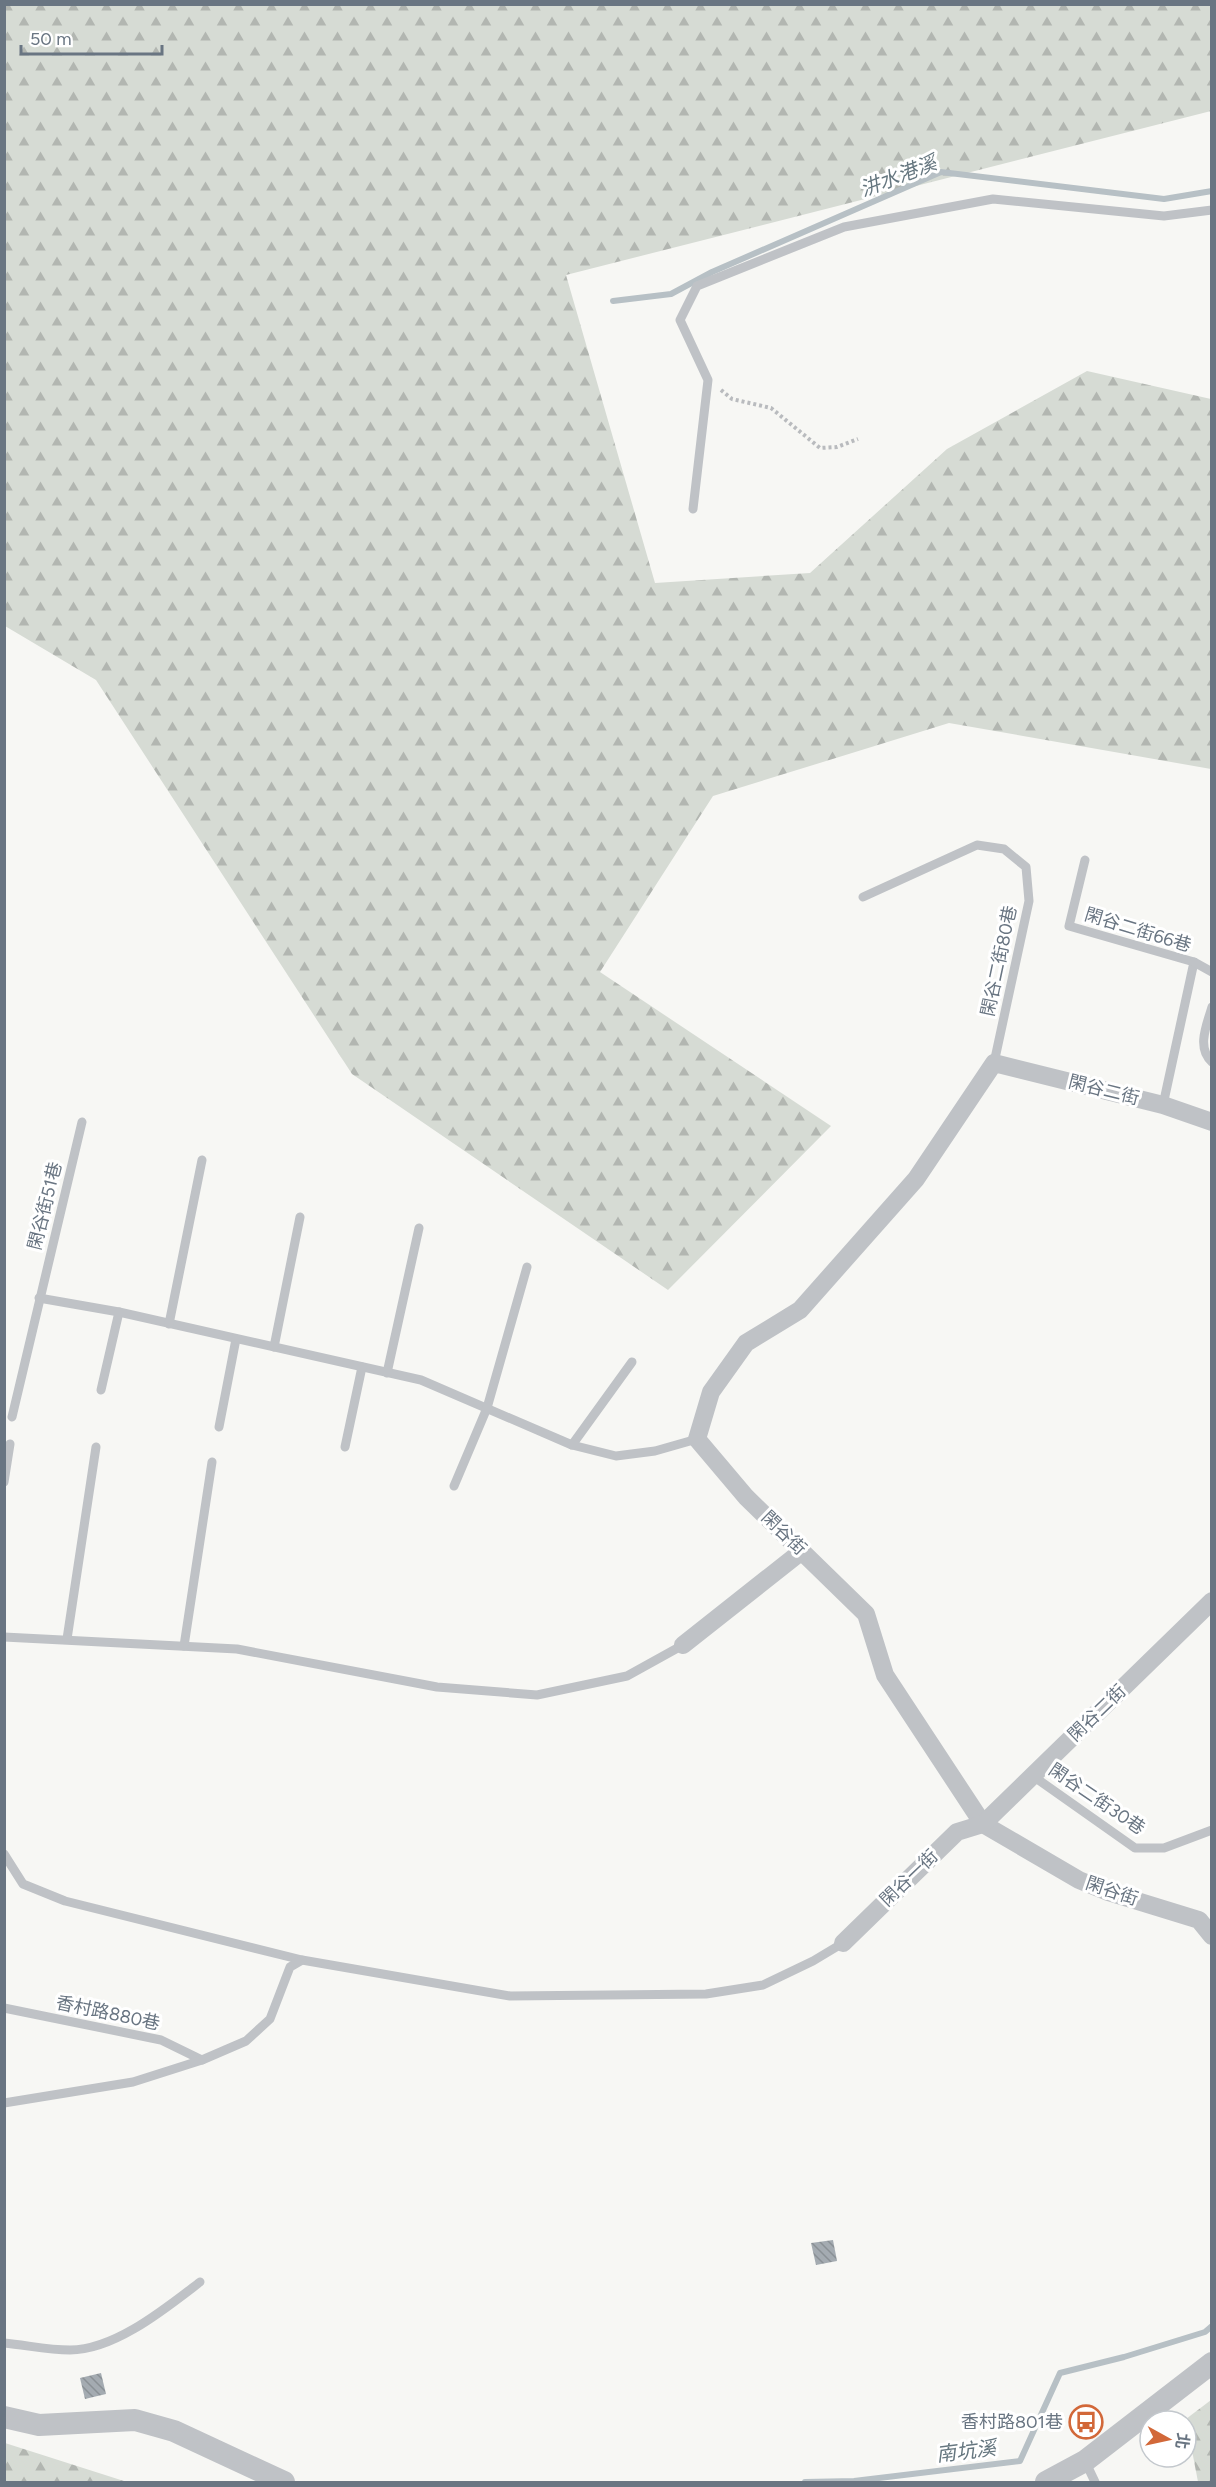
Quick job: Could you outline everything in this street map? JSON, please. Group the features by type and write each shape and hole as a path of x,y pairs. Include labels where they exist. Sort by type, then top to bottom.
{"street":[{"name":"閑谷二街","path":"994,1063 1163,1105 1212,1122"},
{"path":"697,1438 711,1392 746,1343 800,1310 916,1179 994,1063"},
{"name":"閑谷街","path":"697,1438 746,1497 866,1614 885,1675 983,1824 1079,1880 1108,1892 1199,1920 1212,1936"},
{"path":"683,1645 802,1551"},
{"name":"閑谷二街","path":"983,1824 1212,1601"},
{"name":"閑谷一街","path":"843,1943 957,1832 983,1824"},
{"path":"1046,2482 1085,2461 1212,2363"},
{"path":"4,2417 39,2425 135,2420 174,2431 284,2482"}],"lane":[{"path":"693,509 708,380 681,320 697,286 844,227 993,199 1164,216 1212,210"},
{"name":"閑谷二街80巷","path":"862,897 977,845 1004,849 1026,867 1029,902 994,1063"},
{"name":"閑谷二街66巷","path":"1086,860 1069,926 1194,962 1163,1105"},
{"path":"1194,962 1212,972"},
{"path":"1212,1007 1202,1039 1207,1058 1212,1062"},
{"name":"閑谷街51巷","path":"12,1417 82,1122"},
{"path":"169,1324 202,1160"},
{"path":"274,1347 300,1217"},
{"path":"387,1373 420,1228"},
{"path":"454,1486 487,1408 527,1267"},
{"path":"39,1298 118,1312 421,1380 572,1445 616,1456 655,1451 697,1438"},
{"path":"101,1390 118,1312"},
{"path":"219,1427 236,1339"},
{"path":"572,1445 632,1362"},
{"path":"345,1447 362,1367"},
{"path":"4,1482 10,1443"},
{"path":"67,1639 96,1447"},
{"path":"184,1646 212,1462"},
{"path":"4,1637 237,1649 437,1687 537,1695 627,1676 683,1645"},
{"name":"閑谷二街30巷","path":"1033,1776 1135,1848 1164,1848 1212,1830"},
{"path":"4,1854 23,1884 65,1901 302,1960 510,1996 706,1994 763,1985 813,1961 843,1943"},
{"path":"4,2103 133,2082 202,2060 246,2041 270,2019 290,1967 302,1960"},
{"name":"香村路880巷","path":"4,2008 161,2040 202,2060"},
{"path":"4,2343 71,2350 88,2348 145,2325 200,2282"},
{"path":"1085,2461 1095,2482"}],"path":[{"path":"708,380 732,399 771,408 820,448 837,447 858,439"}],"green space":[{"path":"5,4 1211,5 1211,111 566,275 655,583 810,573 947,449 1087,371 1211,399 1211,769 949,723 713,796 600,972 831,1126 668,1290 352,1074 96,680 5,626"},
{"path":"1211,2400 1211,2482 1198,2482 1196,2469 1198,2469 1198,2410"},
{"path":"5,2443 127,2482 5,2482"}],"building":[{"path":"833,2240 837,2261 816,2265 811,2243"},
{"path":"101,2373 106,2394 85,2399 80,2378"}],"waterway":[{"name":"汫水港溪","path":"613,301 671,294 712,272 941,172 1164,199 1212,191"},
{"name":"南坑溪","path":"805,2482 854,2481 1020,2461 1060,2373 1124,2357 1205,2332 1212,2326"}],"place":[{"name":"香村路801巷","path":"1086,2422"}]}
